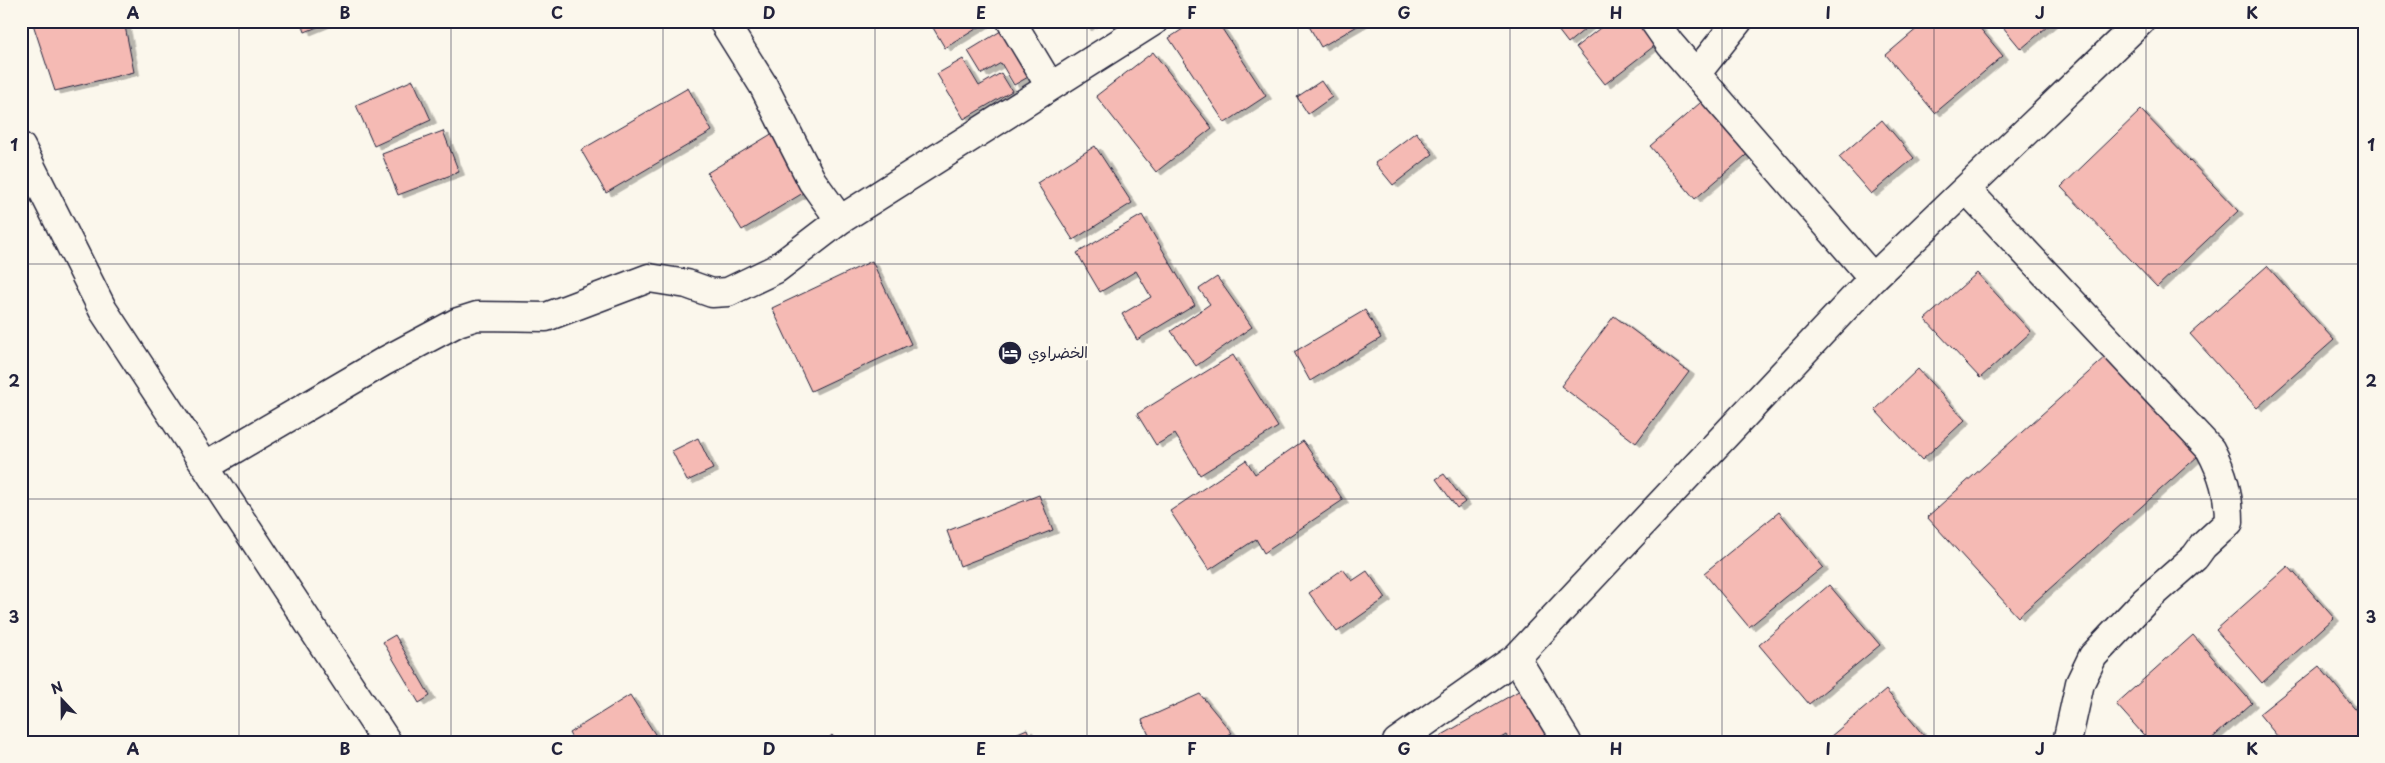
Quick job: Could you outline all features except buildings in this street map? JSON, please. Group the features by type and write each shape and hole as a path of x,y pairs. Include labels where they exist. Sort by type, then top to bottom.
{"street":[{"path":"723,21 763,85 812,181 840,220"},
{"path":"1011,21 1050,86"},
{"path":"207,465 383,362 458,322 477,316 546,317 638,280 649,278 687,284 712,293 728,292 776,269 840,220 1154,21"},
{"path":"1654,21 1670,44 1873,278"},
{"path":"1696,74 1738,21"},
{"path":"1397,742 1516,658 1873,278 1967,190 2141,21"},
{"path":"21,147 102,310 207,465 387,742"},
{"path":"1967,190 2210,449 2223,474 2229,500 2229,522 2203,546 2195,557 2145,601 2093,656 2080,683 2067,742"},
{"path":"1516,658 1567,742"}],"place":[{"name":"الخضراوي","path":"1010,353"}]}
